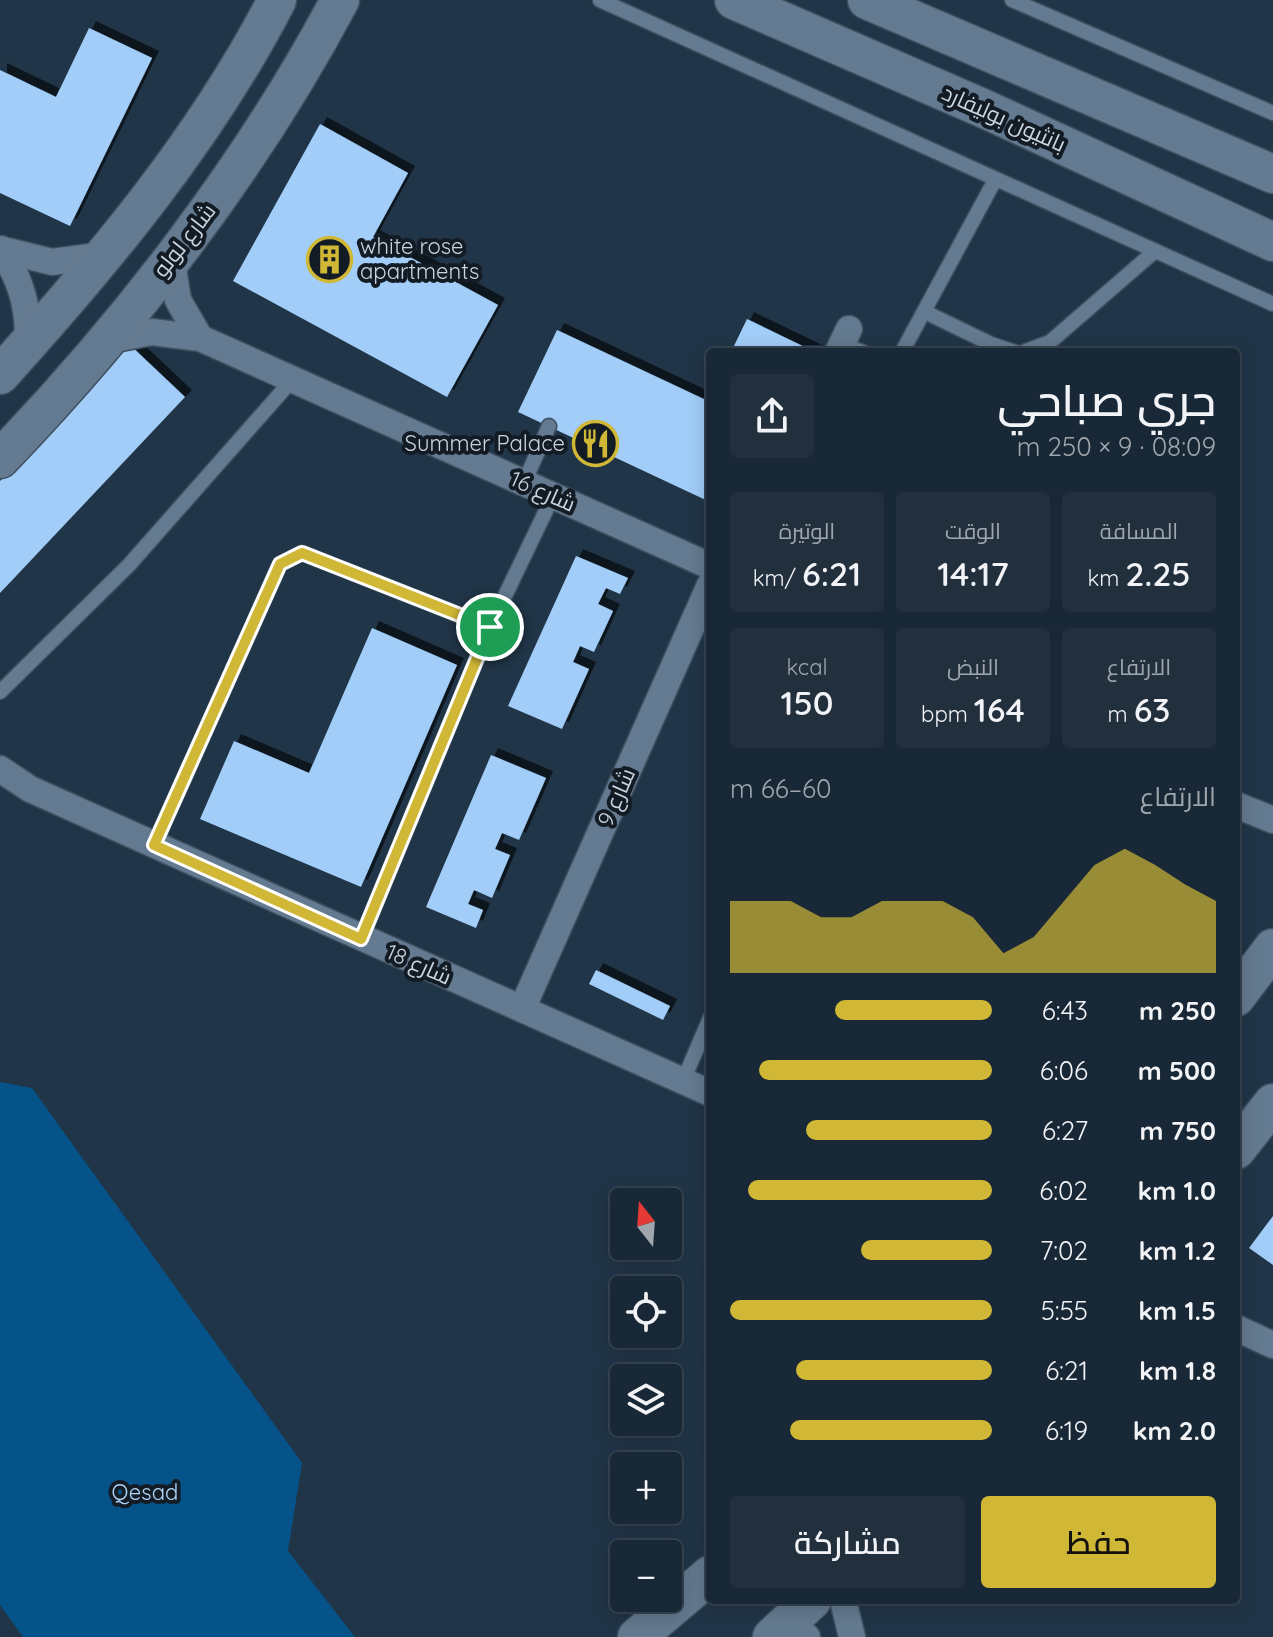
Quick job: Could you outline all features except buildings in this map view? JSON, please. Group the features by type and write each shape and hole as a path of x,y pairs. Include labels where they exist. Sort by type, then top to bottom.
{"street":[{"path":"0,375 104,255 183,154 254,45 277,0"},
{"name":"شارع لولو","path":"0,459 105,341 242,164 304,67 340,0"},
{"name":"بانثيون بوليفارد","path":"734,0 987,110 1273,242"},
{"path":"867,0 1273,174"},
{"path":"0,249 52,262 104,255"},
{"path":"0,249 24,294 28,344"},
{"path":"171,256 178,300 200,338"},
{"name":"شارع 16","path":"105,341 152,332 200,338 706,564"},
{"name":"شارع 9","path":"522,1009 706,594"},
{"name":"شارع 18","path":"0,769 30,789 706,1091"},
{"path":"1240,807 1271,821"},
{"path":"1240,992 1273,948"},
{"path":"1240,1145 1273,1103"},
{"path":"1240,1330 1273,1345"},
{"path":"637,1637 706,1578"},
{"path":"786,1636 809,1604"},
{"path":"844,1604 852,1637"}],"lane":[{"path":"600,0 1273,304"},
{"path":"1012,0 1273,113"},
{"path":"904,348 995,180"},
{"path":"1034,348 1050,342 1155,251"},
{"path":"925,312 1003,348"},
{"path":"0,692 129,565 293,379"},
{"path":"524,483 549,426"},
{"path":"361,939 490,627 553,496"},
{"path":"154,845 280,564 302,553 490,627"},
{"path":"683,1081 706,1027"}],"green space":[{"name":"Qesad","path":"0,1082 32,1088 302,1463 288,1551 355,1637 23,1637 0,1605"}],"place":[{"name":"white rose apartments","path":"329,259"},
{"name":"Summer Palace","path":"596,443"}],"route":[{"path":"302,553 490,627 361,939 154,845 280,564 302,553"}]}
